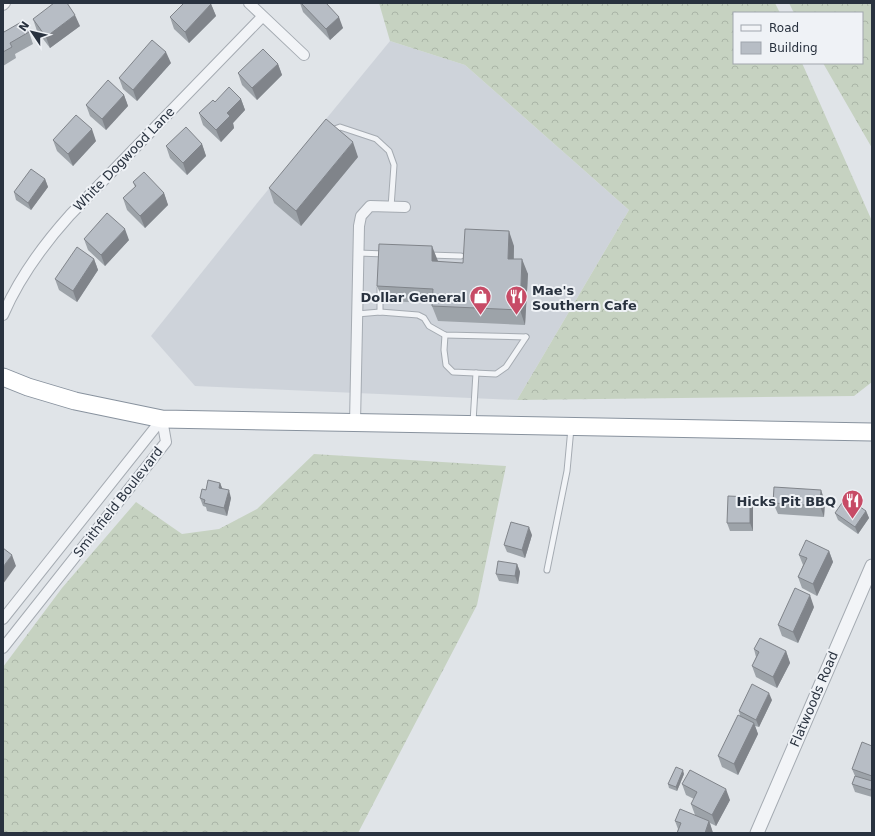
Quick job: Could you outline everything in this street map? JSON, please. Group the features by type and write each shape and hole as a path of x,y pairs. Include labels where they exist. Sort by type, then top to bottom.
{"highway":[{"path":"3,377 28,387 75,402 162,419 872,432"}],"street":[{"path":"248,3 304,55"},
{"name":"White Dogwood Lane","path":"3,315 33,261 50,238 70,215 262,16"},
{"path":"355,423 358,253 361,216 370,206 405,207"},
{"name":"Smithfield Boulevard","path":"3,619 162,419"},
{"name":"Smithfield Boulevard","path":"3,648 166,442 162,419"},
{"name":"Flatwoods Road","path":"757,833 872,566"}],"lane":[{"path":"332,130 340,127 376,139 389,151 394,165 391,207"},
{"path":"358,253 387,254"},
{"path":"380,253 380,261"},
{"path":"424,255 461,256"},
{"path":"380,283 380,312"},
{"path":"357,314 380,312 418,315 424,318 429,326 445,335 526,337 506,367 496,374 453,372 446,365 444,350 445,335"},
{"path":"473,425 476,373"},
{"path":"547,570 567,471 571,427"}],"shaded area":[{"path":"390,41 465,65 629,210 517,400 195,386 151,336 258,202"}],"green space":[{"path":"379,3 775,3 780,12 733,12 733,64 802,64 872,221 872,382 854,396 517,400 629,210 465,65 390,41"},
{"path":"789,3 872,3 872,148 824,64 863,64 863,12 794,12"},
{"path":"314,454 506,466 477,605 358,833 3,833 3,667 62,588 136,502 182,534 219,529 257,509"}],"building":[{"path":"54,3 67,3 75,15 46,37 33,19"},
{"path":"184,3 211,4 185,32 170,17"},
{"path":"301,3 326,3 339,17 326,29"},
{"path":"23,21 29,32 10,43 12,47 3,52 3,30 4,32"},
{"path":"152,40 166,52 133,90 119,78"},
{"path":"263,49 278,64 252,88 238,73"},
{"path":"108,80 124,95 102,119 86,105"},
{"path":"229,87 241,99 227,113 230,116 216,130 199,113 213,100 215,102"},
{"path":"76,115 92,129 68,154 53,140"},
{"path":"326,119 353,142 296,211 269,188"},
{"path":"186,127 202,144 183,163 166,146"},
{"path":"31,169 45,179 28,203 14,192"},
{"path":"144,172 164,193 140,216 123,198 136,186 133,182"},
{"path":"107,213 125,229 101,255 84,239"},
{"path":"465,229 509,231 508,259 522,259 520,310 432,306 433,289 377,286 379,244 432,246 432,261 463,263"},
{"path":"77,247 94,259 73,291 55,279"},
{"path":"208,480 220,483 219,488 229,490 224,508 204,503 205,500 200,498 202,489 206,490"},
{"path":"774,487 821,490 820,506 773,503"},
{"path":"728,496 750,497 750,523 727,523"},
{"path":"846,497 866,511 855,527 835,513"},
{"path":"511,522 529,527 522,550 504,545"},
{"path":"806,540 829,551 813,584 798,577 807,558 799,555"},
{"path":"3,548 12,555 3,567"},
{"path":"498,561 517,564 515,576 496,574"},
{"path":"795,588 810,595 793,632 778,625"},
{"path":"760,638 786,651 773,677 752,666 759,652 754,649"},
{"path":"752,684 769,693 756,720 739,711"},
{"path":"738,715 754,723 734,764 718,756"},
{"path":"862,742 872,746 872,776 852,769"},
{"path":"676,767 683,770 676,787 668,784"},
{"path":"690,770 726,789 712,815 691,804 697,792 682,784"},
{"path":"855,776 872,781 871,790 852,784"},
{"path":"680,809 709,821 705,833 677,833 681,823 675,821"}],"place":[{"name":"Dollar General","path":"481,316"},
{"name":"Mae's Southern Cafe","path":"517,316"},
{"name":"Hicks Pit BBQ","path":"852,520"}]}
